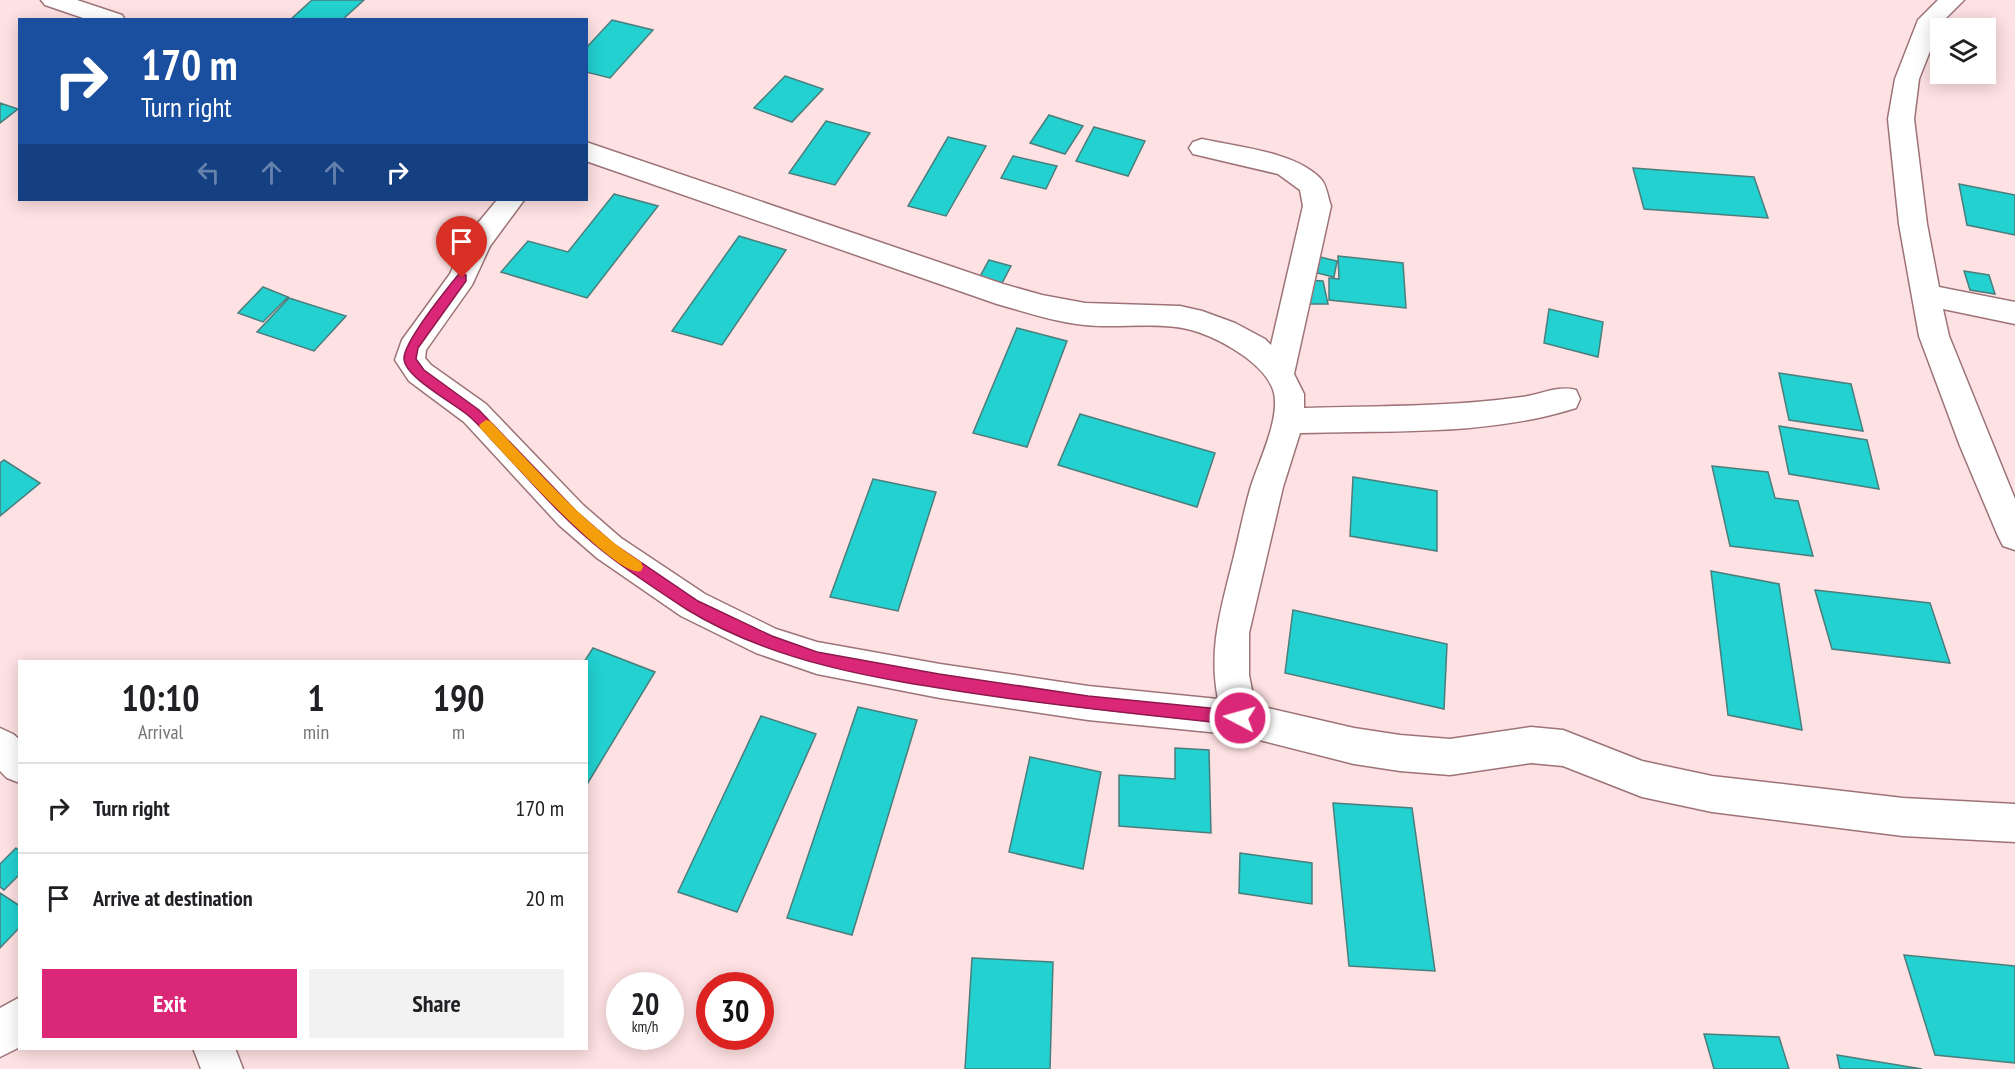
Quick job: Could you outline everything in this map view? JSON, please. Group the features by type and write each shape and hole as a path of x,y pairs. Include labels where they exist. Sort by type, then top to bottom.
{"street":[{"path":"53,0 108,18"},
{"path":"1952,0 1930,20 1907,79 1901,119 1913,224 1934,336 1976,446 2015,536"},
{"path":"1202,148 1286,167 1312,186 1317,206 1279,374"},
{"path":"588,152 998,293 1042,306 1085,314 1180,317 1225,331 1255,347 1279,374 1289,393 1288,421 1267,487 1232,633 1231,675 1240,718"},
{"path":"510,201 478,242 462,278 416,341 410,360 420,374 475,413 571,515 609,548 693,605 768,642 817,658 939,681 1088,703 1240,718 1354,746 1400,753 1449,757 1531,745 1563,748 1642,779 1712,795 1903,817 2015,823"},
{"path":"1926,295 2015,314"},
{"path":"1288,421 1481,415 1532,408 1565,399"},
{"path":"0,746 18,763"},
{"path":"0,1036 18,1020"},
{"path":"215,1050 222,1069"}],"building":[{"path":"312,0 364,0 344,18 292,18"},
{"path":"612,20 653,30 610,78 588,72 588,46"},
{"path":"785,76 823,89 792,122 754,108"},
{"path":"0,103 18,109 0,123"},
{"path":"1049,115 1083,126 1065,154 1030,143"},
{"path":"826,121 870,133 835,185 789,173"},
{"path":"1094,127 1145,141 1128,176 1076,161"},
{"path":"948,137 986,146 946,216 908,206"},
{"path":"1013,156 1057,166 1046,189 1001,178"},
{"path":"1633,168 1754,177 1768,218 1644,209"},
{"path":"1959,184 2015,195 2015,235 1967,225"},
{"path":"614,194 658,206 587,298 501,272 528,241 568,252"},
{"path":"739,236 786,250 722,345 672,331"},
{"path":"1338,256 1403,263 1406,308 1329,300 1329,278 1339,279"},
{"path":"1320,257 1337,261 1334,277 1317,273"},
{"path":"989,260 1011,266 1000,287 978,280"},
{"path":"1964,271 1989,275 1995,294 1970,290"},
{"path":"1305,280 1323,281 1328,304 1310,304"},
{"path":"263,287 288,297 263,322 238,313"},
{"path":"289,298 346,316 314,351 257,332"},
{"path":"1549,309 1603,322 1598,357 1544,343"},
{"path":"1017,328 1067,341 1027,447 973,433"},
{"path":"1779,373 1851,384 1863,431 1789,420"},
{"path":"1080,414 1215,453 1197,507 1058,465"},
{"path":"1779,426 1867,440 1879,489 1789,474"},
{"path":"4,460 40,483 0,516 0,463"},
{"path":"1712,466 1768,472 1775,498 1798,501 1813,556 1730,546"},
{"path":"1353,477 1437,491 1437,551 1350,536"},
{"path":"873,479 936,492 898,611 830,597"},
{"path":"1711,571 1779,584 1802,730 1728,715"},
{"path":"1815,590 1930,603 1950,663 1832,649"},
{"path":"1293,610 1447,644 1444,709 1285,673"},
{"path":"593,648 655,672 588,783 588,660 585,660"},
{"path":"858,707 917,720 852,935 787,918"},
{"path":"761,716 816,734 737,912 678,892"},
{"path":"1175,748 1209,750 1211,833 1119,826 1119,775 1175,779"},
{"path":"1030,757 1101,772 1083,869 1009,852"},
{"path":"1333,803 1412,808 1435,971 1349,966"},
{"path":"16,848 18,850 18,876 4,890 0,887 0,864"},
{"path":"1240,853 1312,863 1312,904 1239,893"},
{"path":"0,893 18,905 18,929 0,948"},
{"path":"1904,955 2015,966 2015,1063 1935,1055"},
{"path":"972,958 1053,962 1050,1069 965,1069"},
{"path":"1704,1034 1779,1037 1789,1069 1714,1069"},
{"path":"1837,1055 1922,1069 1840,1069"}],"slow traffic":[{"path":"486,425 571,515 609,548 636,567"}],"route":[{"path":"462,278 412,348 410,360 420,374 475,413 571,515 609,548 693,605 768,642 817,658 939,681 1088,703 1240,718"}]}
